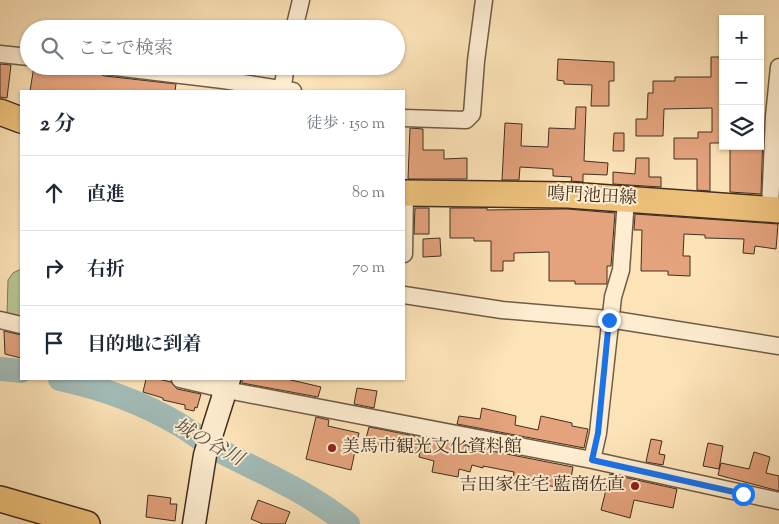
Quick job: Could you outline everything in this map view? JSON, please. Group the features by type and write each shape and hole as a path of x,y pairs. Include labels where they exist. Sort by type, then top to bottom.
{"main road":[{"path":"0,112 20,120"},
{"name":"鳴門池田線","path":"405,193 568,194 774,209"},
{"path":"194,524 208,446 228,385"},
{"path":"0,499 87,524"}],"street":[{"path":"296,20 301,0"},
{"path":"405,118 466,120 472,114 476,61 484,0"},
{"path":"0,54 20,56"},
{"path":"774,209 774,116 779,67"},
{"path":"182,75 286,90 286,75"},
{"path":"592,460 598,433 609,320 613,296 621,270 626,199"},
{"path":"405,295 502,310 609,320 779,346"},
{"path":"0,320 20,325"},
{"path":"188,380 228,385 592,460 779,501"}],"green space":[{"path":"20,270 20,320 7,316 8,280 13,273"}],"building":[{"path":"711,57 719,57 719,143 710,143 710,191 697,190 697,159 674,159 674,138 698,138 698,132 712,132 712,108 664,109 663,136 636,136 636,119 647,119 648,93 653,93 653,81 675,81 675,77 711,77"},
{"path":"558,59 614,62 614,81 609,81 609,106 591,106 592,85 564,84 564,81 557,80"},
{"path":"0,64 11,65 7,98 0,97"},
{"path":"33,75 102,75 176,84 175,90 30,90"},
{"path":"576,107 586,107 584,161 608,163 607,175 583,174 583,182 571,181 572,177 553,176 553,169 520,167 519,180 502,180 505,123 522,124 521,146 548,147 549,128 575,129"},
{"path":"410,128 423,129 423,150 444,150 444,159 467,158 467,179 408,179"},
{"path":"614,133 624,133 624,151 613,151"},
{"path":"730,150 762,150 761,194 730,192"},
{"path":"636,158 649,158 649,177 661,177 661,187 613,184 613,172 635,174"},
{"path":"415,208 429,208 429,234 414,234"},
{"path":"450,208 487,208 487,210 567,209 615,213 611,266 607,266 607,284 575,284 575,281 549,281 549,252 514,253 514,261 503,261 503,271 491,271 491,241 474,241 474,238 450,238"},
{"path":"635,214 778,224 776,249 755,246 754,254 743,253 744,239 705,238 705,235 684,234 683,256 690,256 690,276 668,275 668,271 641,271 642,230 634,230"},
{"path":"440,238 441,256 423,257 423,239"},
{"path":"4,331 20,335 20,358 5,354"},
{"path":"146,380 162,380 171,382 177,389 201,394 197,408 195,407 194,411 185,409 185,405 163,400 163,398 143,392"},
{"path":"242,380 291,380 321,387 318,397 242,383"},
{"path":"357,388 377,391 374,408 354,404"},
{"path":"482,408 516,416 515,425 538,430 541,416 572,423 572,426 588,429 584,448 457,424 459,416 480,419"},
{"name":"美馬市観光文化資料館","path":"316,417 329,420 328,426 359,433 351,470 306,459"},
{"path":"369,427 573,467 569,489 526,482 525,487 512,484 514,472 483,466 483,468 472,465 470,472 459,469 458,477 432,472 434,461 419,457 420,452 386,444 386,447 365,442"},
{"path":"651,439 662,441 659,454 665,455 663,465 646,462"},
{"path":"708,443 723,446 719,469 703,466"},
{"path":"754,452 770,457 766,473 779,476 779,491 718,475 721,463 749,469"},
{"path":"610,474 677,489 673,508 634,500 630,518 601,510"},
{"path":"148,495 171,498 170,504 177,504 175,521 146,517"},
{"path":"258,500 290,512 285,524 263,524 251,519"}],"waterway":[{"name":"城の谷川","path":"0,369 20,371"},
{"name":"城の谷川","path":"64,380 107,392 152,410 180,425 217,449 318,502 348,524"}],"place":[{"name":"美馬市観光文化資料館","path":"332,448"},
{"name":"吉田家住宅 藍商佐直","path":"635,486"}],"route":[{"path":"609,320 598,433 592,460 743,494"}]}
